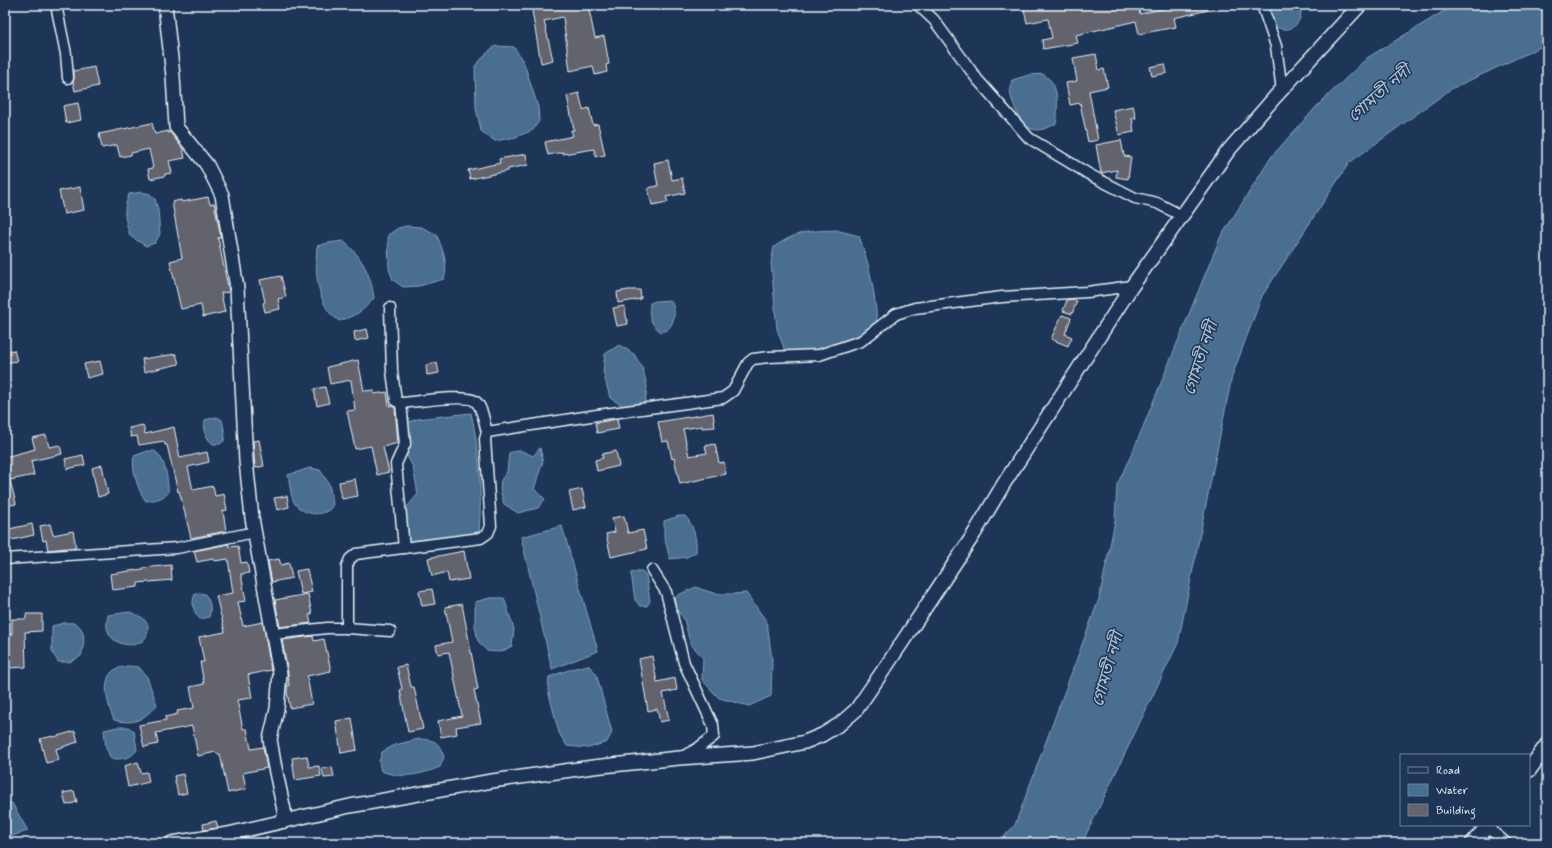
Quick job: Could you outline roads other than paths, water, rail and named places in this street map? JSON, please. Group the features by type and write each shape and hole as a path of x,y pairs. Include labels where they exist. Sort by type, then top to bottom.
{"main road":[{"path":"1530,769 1547,745"},
{"path":"1473,843 1488,826"}],"street":[{"path":"56,5 66,54 68,78"},
{"path":"165,5 173,76 176,128 206,165 222,195 237,288 246,461 255,532 280,674 277,709 270,739 284,810 284,821"},
{"path":"918,5 934,20 977,79 1029,138 1092,176 1135,198 1157,203 1182,216"},
{"path":"1262,5 1276,46 1282,90"},
{"path":"172,843 228,839 284,821 350,806 492,781 593,767 679,758 753,753 805,742 822,735 840,724 856,710 974,534 1003,485 1132,286 1228,151 1360,5"},
{"path":"487,432 723,398 733,391 748,363 753,359 819,355 861,341 896,314 915,308 1002,297 1087,292 1132,286"},
{"path":"347,628 347,566 350,559 356,554 481,538 488,533 491,526 485,439 487,432 481,409 475,401 464,398 401,403 396,401 392,371 390,308"},
{"path":"401,403 405,444 396,464 404,548"},
{"path":"5,558 177,548 255,532"},
{"path":"652,570 666,592 684,663 713,725 714,736 697,749 679,758"},
{"path":"274,634 327,628 390,631"},
{"path":"1488,826 1506,843"}],"water":[{"path":"1265,5 1300,5 1300,18 1292,28 1279,28 1273,25"},
{"name":"গোমতী নদী","path":"1458,5 1547,5 1547,44 1451,89 1349,163 1262,296 1232,376 1178,643 1082,843 998,843 1015,825 1099,599 1115,521 1117,485 1134,449 1220,238 1272,156 1317,106 1367,58 1444,11"},
{"path":"496,46 514,47 524,63 538,107 539,121 533,130 516,137 495,141 481,131 476,108 475,66 490,50"},
{"path":"1043,74 1054,85 1057,96 1057,119 1056,124 1045,129 1035,130 1024,124 1018,114 1013,102 1010,88 1012,80 1029,75"},
{"path":"142,192 150,194 155,199 158,210 160,234 155,243 146,246 130,236 125,215 129,194"},
{"path":"407,226 421,227 436,234 445,262 446,268 444,279 419,286 403,287 393,280 389,269 388,235 398,228"},
{"path":"836,230 859,236 871,279 877,323 850,344 815,352 785,351 777,329 771,262 774,247 790,238 804,233"},
{"path":"343,241 350,247 364,266 371,282 374,298 359,312 339,321 330,313 322,298 319,289 316,254 317,246"},
{"path":"670,300 674,308 672,324 667,330 661,332 652,322 650,303"},
{"path":"619,345 634,354 643,369 647,387 645,403 625,407 610,398 603,371 605,354"},
{"path":"471,413 480,472 479,533 409,545 404,511 418,494 413,467 407,456 404,424 417,419"},
{"path":"217,417 222,420 225,434 224,441 220,444 213,444 208,439 206,434 205,420"},
{"path":"540,448 543,461 534,489 545,499 538,508 518,513 504,504 500,489 501,480 507,472 509,453 520,450 533,456"},
{"path":"148,451 156,452 162,460 168,483 168,493 158,499 146,501 140,492 136,480 133,461 134,456"},
{"path":"310,468 320,470 329,484 333,504 329,510 323,513 314,514 300,509 294,502 292,496 288,475"},
{"path":"679,516 685,516 693,528 696,542 696,552 687,557 670,559 664,536 664,521"},
{"path":"562,526 598,651 552,669 521,537"},
{"path":"642,571 646,575 650,601 647,606 640,606 635,600 631,573"},
{"path":"696,587 709,592 721,594 746,593 767,622 772,660 771,696 749,706 719,698 702,680 703,658 690,643 684,619 671,603 678,595"},
{"path":"195,594 205,594 208,599 210,614 209,617 200,619 194,610 193,604"},
{"path":"490,598 504,598 514,629 512,646 501,652 487,651 478,641 475,626 475,602"},
{"path":"130,612 143,618 148,625 148,631 147,635 139,643 126,645 115,640 111,636 108,631 107,621 108,615"},
{"path":"64,623 73,623 79,626 82,630 84,638 83,648 81,656 70,662 58,662 52,651 52,626"},
{"path":"588,665 596,673 612,732 607,742 589,748 567,746 559,733 548,690 549,677"},
{"path":"128,666 139,667 147,677 157,705 143,718 128,722 114,720 108,702 106,688 109,676 113,671 118,668"},
{"path":"118,727 128,727 134,731 137,750 126,758 111,759 106,748 104,730"},
{"path":"419,739 436,742 444,757 440,767 411,775 396,775 381,771 379,762 382,752 395,745"},
{"path":"5,803 12,803 28,831 5,838"}]}
